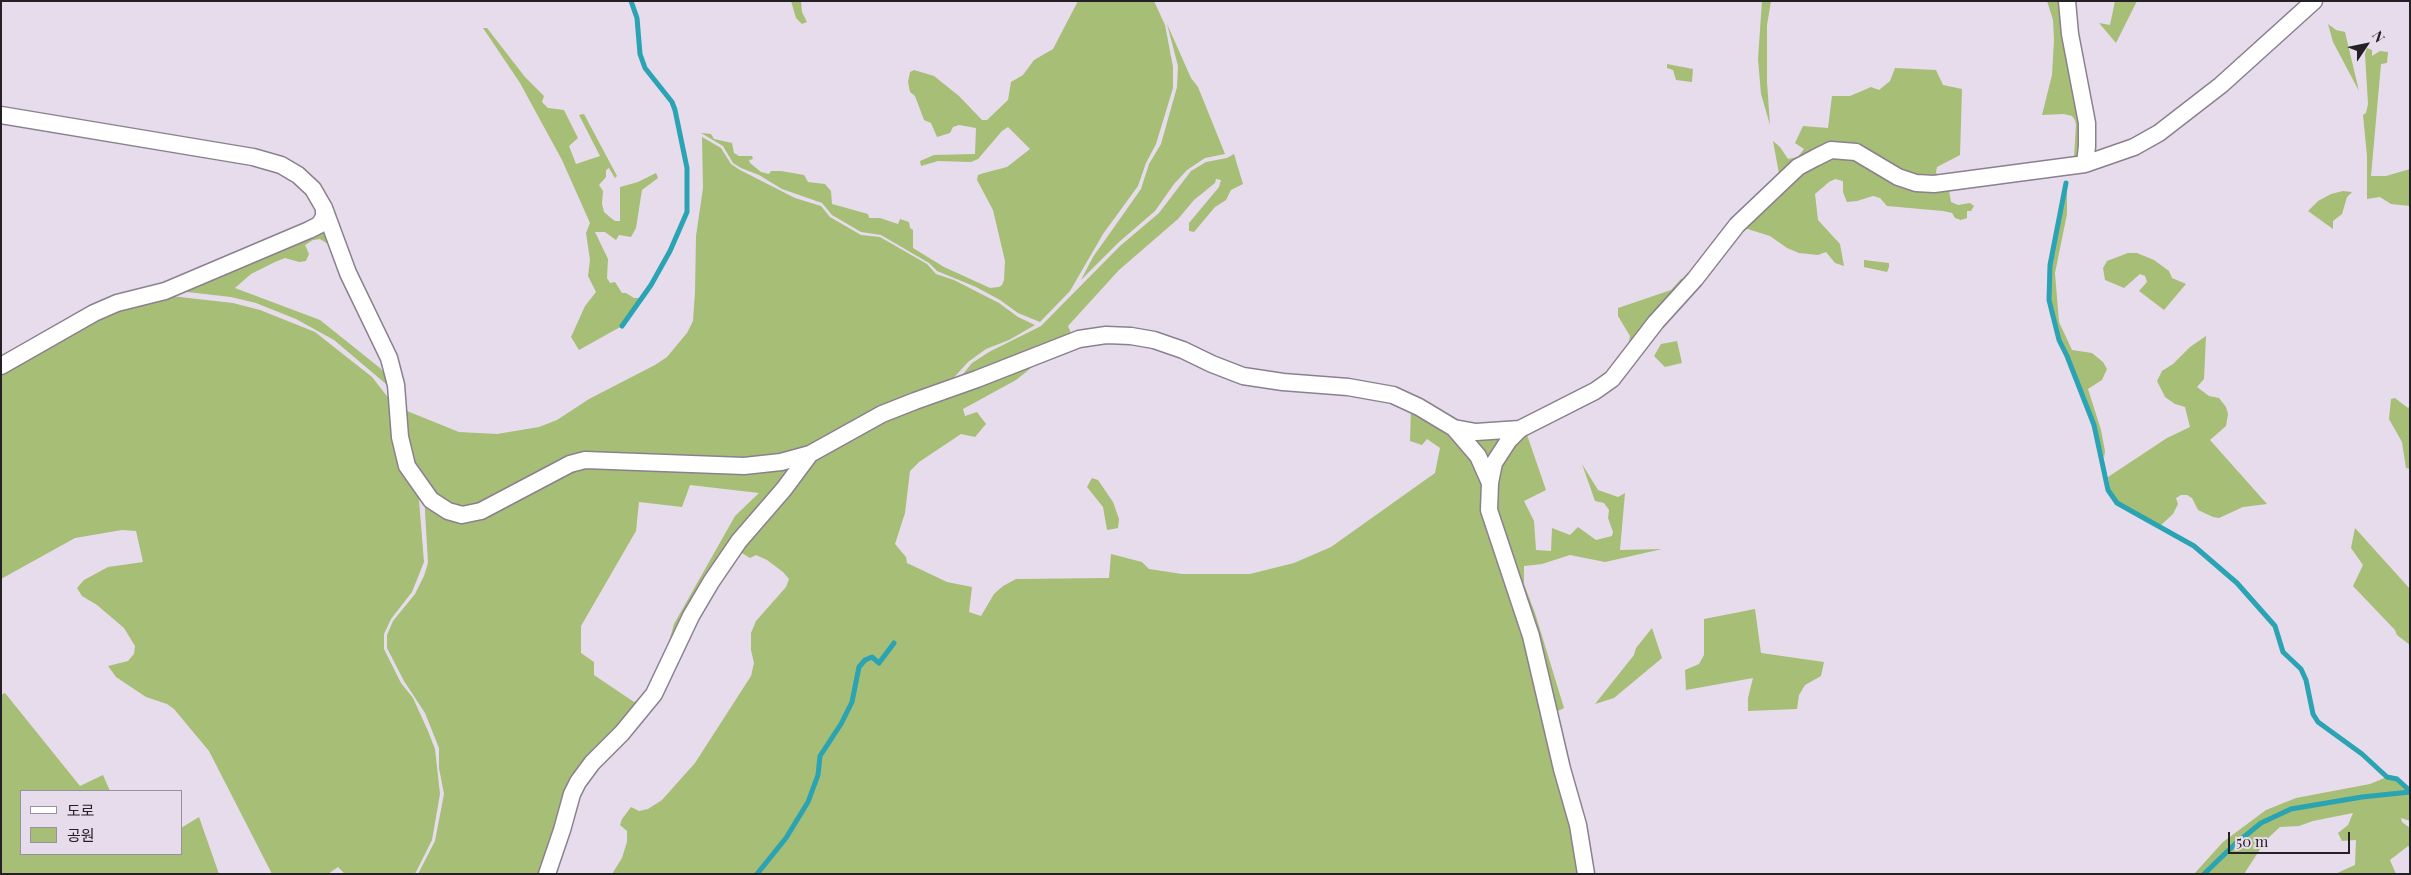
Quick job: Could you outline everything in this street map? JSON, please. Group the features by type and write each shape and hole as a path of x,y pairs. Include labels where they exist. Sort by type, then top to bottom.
{"street":[{"path":"2067,1 2070,34 2087,123 2088,146 2085,164"},
{"path":"1586,874 1578,825 1562,769 1531,636 1489,510 1490,483 1494,463 1501,450 1520,429 1595,391 1612,379 1656,322 1695,279 1737,225 1798,167 1832,150 1856,152 1898,178 1925,184 2085,164 2134,147 2159,133 2221,84 2314,1"},
{"path":"1,115 253,156 281,165 298,175 313,189 324,208 348,273 389,358 396,385 400,437 407,466 431,500 448,511 462,515 481,511 570,464 586,460 744,466 781,462 810,454 882,414 916,400 1079,340 1106,335 1131,336 1154,340 1244,376 1283,382 1348,387 1392,396 1419,406 1454,428 1478,456 1490,483"},
{"path":"1,366 94,313 165,290 309,230 319,225 324,217 324,208"},
{"path":"1454,428 1476,432 1520,429"},
{"path":"547,874 572,794 578,782 628,727 654,694 691,616 711,582 739,541 784,489 810,454"}],"green space":[{"path":"791,1 801,1 802,12 807,22 802,24 796,18"},
{"path":"1078,1 1154,1 1165,25 1173,67 1173,88 1156,144 1146,163 1138,186 1103,234 1070,291 1040,322 1018,313 1000,300 976,287 937,271 929,263 881,235 861,232 832,215 822,203 782,189 759,175 741,168 733,163 723,146 701,133 711,134 714,139 732,143 734,153 739,156 752,156 753,159 749,160 750,163 761,172 769,174 771,171 781,171 804,175 808,182 825,184 831,191 832,204 868,214 869,218 880,218 898,224 900,219 909,222 910,228 913,230 913,248 944,267 990,288 999,287 1004,280 1005,261 993,210 977,180 978,175 1007,167 1030,149 1008,127 1002,131 978,159 971,162 938,161 921,166 920,161 934,155 975,154 976,128 959,125 953,127 950,133 937,137 931,123 924,120 915,96 910,92 908,82 910,72 914,70 934,76 959,96 982,120 987,120 1008,100 1011,82 1023,75 1034,60 1053,49"},
{"path":"1762,1 1771,1 1767,25 1767,82 1770,125 1761,94 1758,59"},
{"path":"2047,1 2062,1 2063,27 2082,128 2077,160 1935,181 1916,179 1899,174 1864,151 1848,146 1834,146 1801,160 1780,179 1773,141 1780,147 1788,159 1798,157 1804,149 1795,143 1803,126 1828,128 1832,96 1850,96 1871,87 1879,90 1890,81 1895,68 1936,70 1943,85 1962,89 1960,155 1937,167 1938,177 2074,157 2076,125 2072,116 2064,114 2042,115 2052,75 2054,40 2053,20"},
{"path":"2115,1 2137,1 2116,43 2099,23 2110,25"},
{"path":"1167,24 1191,78 1198,87 1225,154 1205,158 1187,170 1174,184 1155,211 1119,242 1081,280 1093,257 1141,189 1149,164 1161,144 1177,87 1178,66"},
{"path":"2328,24 2336,30 2345,32 2359,91 2333,42"},
{"path":"483,28 487,28 525,77 544,96 542,102 548,108 564,110 578,138 569,146 576,164 600,156 579,115 584,114 617,176 615,178 609,168 606,170 606,177 599,185 603,191 602,204 604,212 611,218 615,221 620,221 620,187 638,182 656,173 658,178 642,190 636,228 631,237 619,235 616,240 605,232 595,232 608,259 607,278 610,283 615,282 622,293 626,293 634,298 641,298 622,326 579,350 571,337 585,306 596,292 588,276 590,260 586,233 590,223 562,160 520,83"},
{"path":"2367,48 2372,50 2372,56 2380,51 2388,52 2387,63 2381,64 2371,176 2386,176 2410,169 2410,206 2391,204 2380,197 2367,199 2367,156 2363,115 2366,113 2368,104 2365,54"},
{"path":"1667,64 1693,69 1692,82 1676,80 1673,70 1667,68"},
{"path":"702,137 721,148 731,164 740,170 795,198 821,206 830,217 861,235 880,237 927,264 936,274 954,280 999,303 1018,317 1035,325 1009,340 986,349 968,362 948,384 838,436 778,459 606,456 482,507 448,509 410,469 402,409 459,432 497,434 539,427 557,420 589,399 655,365 667,357 687,333 693,321 696,236 703,188"},
{"path":"1832,152 1879,168 1948,184 1951,202 1958,205 1970,203 1974,206 1971,211 1967,211 1967,218 1961,220 1955,218 1952,213 1943,211 1887,206 1880,198 1873,196 1847,202 1843,192 1843,181 1835,179 1815,194 1818,220 1840,244 1844,266 1835,263 1826,252 1818,255 1799,253 1787,248 1770,236 1738,226 1762,202"},
{"path":"1234,154 1243,184 1231,190 1226,200 1215,207 1194,232 1189,231 1189,223 1219,187 1221,180 1216,179 1215,183 1194,200 1178,219 1119,270 1068,326 1071,333 1080,336 954,385 972,363 989,352 1041,326 1120,246 1159,213 1191,171 1206,162 1227,158"},
{"path":"2067,184 2067,214 2055,273 2059,322 2072,350 2092,353 2103,362 2107,369 2102,380 2088,389 2101,430 2105,451 2104,458 2086,398 2060,339 2050,300 2051,265"},
{"path":"2343,191 2352,192 2347,197 2342,214 2333,221 2333,229 2308,211 2318,201 2331,194"},
{"path":"324,224 387,362 381,361 341,280 328,244 320,239 313,240 305,245 309,254 306,261 299,262 285,258 251,274 235,288 320,320 380,368 392,382 390,384 386,384 334,340 296,319 256,303 231,297 178,291"},
{"path":"2128,253 2137,253 2154,260 2169,271 2172,278 2186,284 2164,310 2139,291 2147,282 2145,276 2140,274 2124,288 2105,280 2103,268 2107,261"},
{"path":"1864,260 1889,263 1889,267 1887,272 1864,267"},
{"path":"1690,277 1627,354 1630,336 1618,316 1618,308 1671,290 1681,279"},
{"path":"171,296 233,303 260,310 315,332 372,377 390,400 418,488 424,562 412,592 391,619 384,634 384,649 401,683 413,698 435,749 440,794 432,840 415,874 345,874 338,867 328,874 272,874 209,751 174,709 167,704 146,697 116,677 108,666 128,661 134,654 135,646 124,628 97,605 82,596 77,588 84,580 108,567 143,562 136,531 122,530 75,538 1,579 1,370 95,316"},
{"path":"2206,336 2204,379 2197,387 2209,396 2219,398 2226,407 2228,414 2226,426 2210,440 2267,504 2243,507 2219,518 2198,510 2192,498 2187,495 2181,495 2176,498 2178,504 2173,514 2160,526 2118,502 2110,489 2108,477 2167,438 2190,427 2185,407 2175,404 2165,397 2157,381 2162,371"},
{"path":"1677,341 1682,363 1665,367 1654,356 1661,344"},
{"path":"1046,356 1016,380 963,409 965,416 977,412 986,424 975,437 961,434 919,462 910,471 905,513 895,544 906,557 907,563 947,582 972,587 969,612 981,616 994,594 1003,586 1016,579 1109,578 1111,554 1142,562 1149,569 1182,574 1250,574 1294,563 1331,547 1435,473 1440,448 1427,439 1422,445 1410,441 1411,408 1448,430 1476,462 1527,637 1582,874 758,874 786,838 809,803 819,775 820,756 842,724 852,702 860,667 866,660 872,658 880,664 895,642 879,661 872,656 865,659 858,666 851,701 841,723 819,756 817,774 808,802 785,837 756,874 612,874 622,858 627,842 627,831 620,825 622,819 631,807 639,811 648,809 662,800 695,763 751,676 754,663 751,650 751,633 756,621 786,587 789,579 783,572 767,560 756,555 750,558 737,550 816,458 855,432"},
{"path":"2395,398 2408,408 2410,406 2410,469 2406,468 2402,442 2389,419 2391,399"},
{"path":"1525,429 1546,490 1524,501 1534,521 1536,550 1551,551 1552,528 1570,535 1578,527 1596,540 1612,536 1613,532 1608,518 1609,510 1604,503 1595,501 1582,464 1598,490 1618,497 1625,493 1620,550 1662,549 1605,562 1570,555 1542,564 1524,566 1524,584 1535,613 1564,708 1552,714 1503,552 1492,484 1496,464"},
{"path":"1470,437 1506,437 1489,472"},
{"path":"802,459 667,649 674,624 735,516 759,493 690,485 682,507 639,502 636,531 581,626 581,653 594,662 594,675 634,702 640,699 646,691 651,693 578,777 544,874 418,874 435,841 444,794 439,768 439,748 425,713 404,681 387,648 387,635 393,621 415,594 428,563 424,494 457,516 572,466"},
{"path":"1092,478 1098,480 1113,502 1119,519 1118,528 1107,530 1103,507 1087,487"},
{"path":"2355,528 2410,589 2410,645 2397,635 2395,630 2353,586 2363,565 2351,548"},
{"path":"1755,609 1761,653 1824,662 1821,676 1805,685 1799,695 1797,709 1748,711 1748,698 1753,678 1686,690 1685,670 1699,664 1704,655 1704,619"},
{"path":"1652,628 1662,658 1614,698 1595,704 1634,655 1636,648"},
{"path":"5,693 80,786 103,775 110,790 20,790 20,855 182,855 182,827 199,817 219,874 1,874 1,695"},
{"path":"2387,777 2396,780 2408,791 2291,808 2261,822 2203,874 2194,874 2223,842 2266,810 2296,798 2370,784"},
{"path":"2410,793 2410,821 2401,818 2402,822 2410,828 2410,848 2408,846 2390,860 2396,874 2335,874 2355,865 2356,840 2342,841 2338,833 2348,825 2353,813 2313,821 2299,826 2280,827 2266,840 2244,874 2206,874 2235,846 2262,824 2292,810 2362,798"}],"waterway":[{"path":"622,326 651,285 670,251 687,212 687,168 675,110 672,102 645,68 640,54 637,18 631,1"},
{"path":"2066,183 2050,265 2049,300 2059,340 2094,425 2108,490 2117,503 2194,546 2237,583 2275,626 2283,652 2301,669 2306,680 2313,714 2318,722 2362,754 2387,777 2397,779 2410,791"},
{"path":"757,874 786,838 808,802 818,775 820,756 841,724 852,702 859,667 865,660 872,657 879,663 894,643"},
{"path":"2204,874 2234,845 2261,823 2291,809 2362,797 2410,792"}]}
